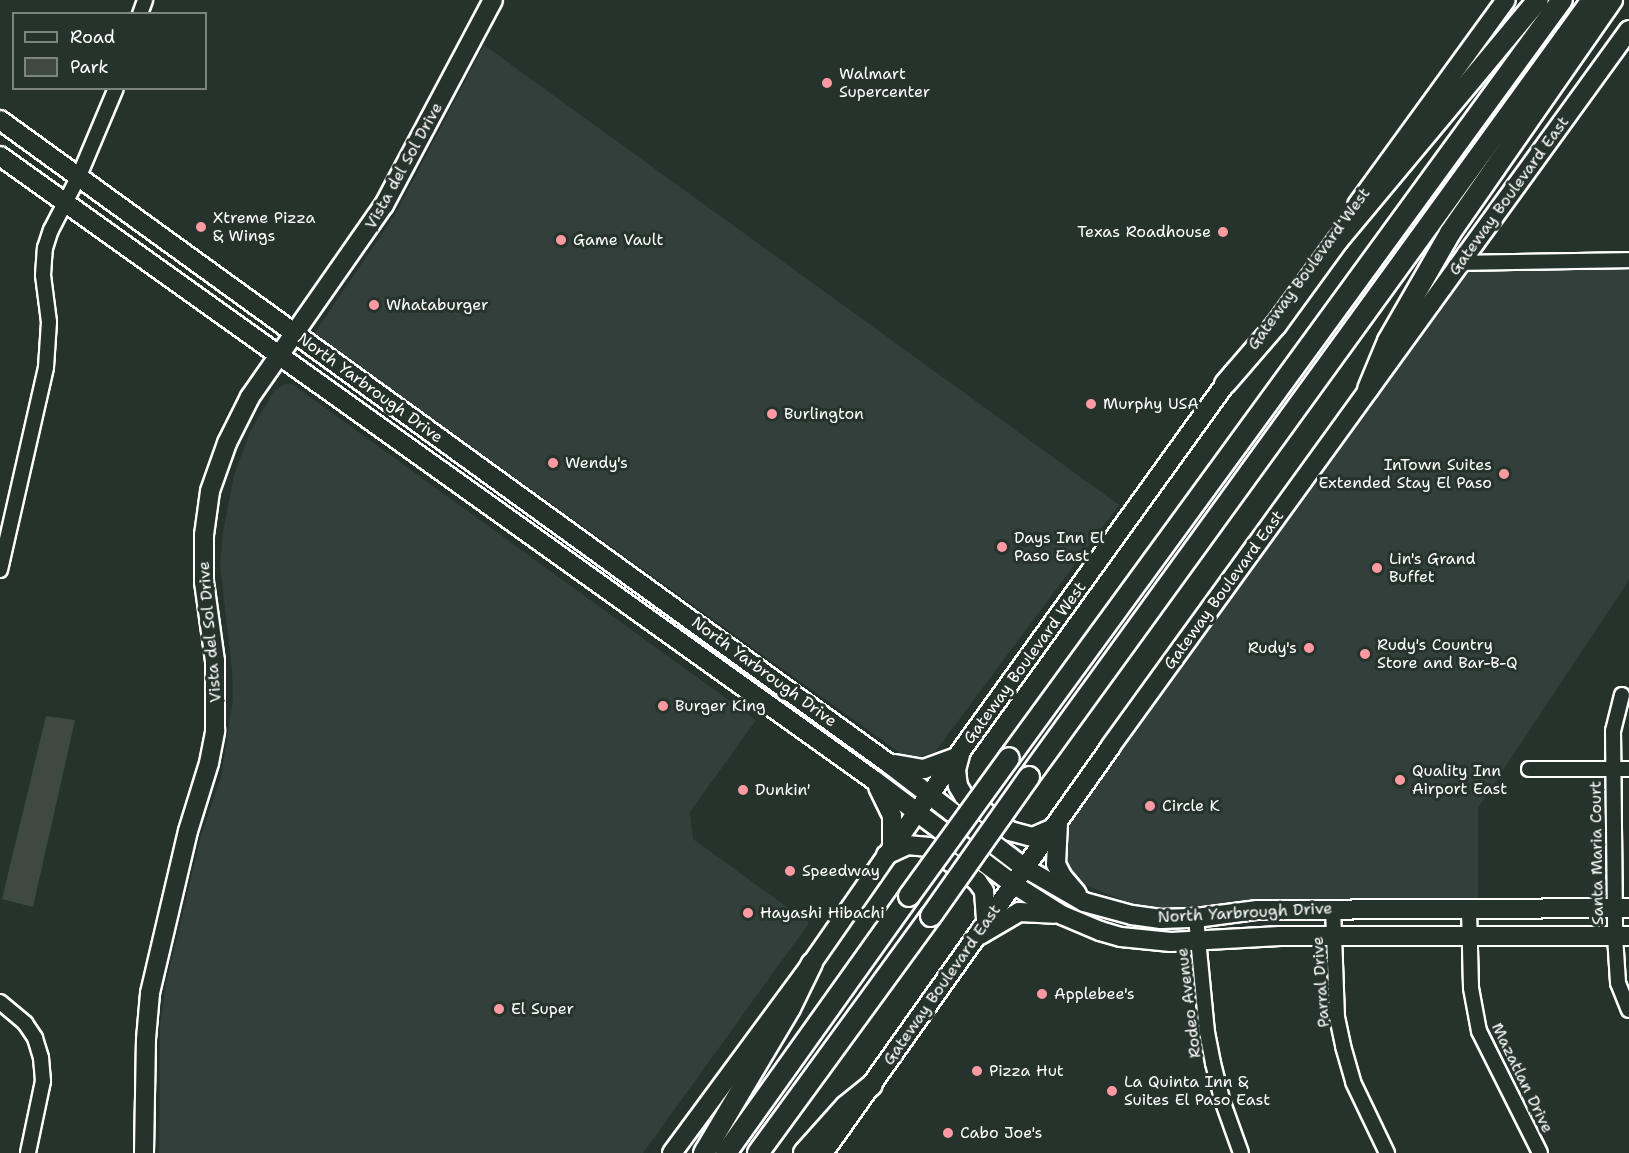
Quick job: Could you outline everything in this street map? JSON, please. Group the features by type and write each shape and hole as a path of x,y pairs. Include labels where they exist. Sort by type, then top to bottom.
{"highway":[{"path":"1225,384 1275,325 1338,240 1538,0"},
{"path":"726,1153 909,896 1562,0"},
{"path":"758,1153 1592,0"},
{"path":"1368,389 1388,341 1450,233 1612,0"},
{"path":"704,1153 790,1008 812,963"},
{"path":"804,1153 846,1106 872,1085"}],"main road":[{"name":"Vista del Sol Drive","path":"144,1153 146,1038 150,993 188,831 209,763 215,731 217,678 204,582 206,516 210,491 227,443 250,397 384,205 493,0"},
{"name":"Gateway Boulevard West","path":"672,1153 812,963 958,754 1225,384 1506,0"},
{"name":"Gateway Boulevard East","path":"823,1153 1024,868 1629,30"},
{"name":"North Yarbrough Drive","path":"0,120 888,763 1024,868 1084,902 1132,915 1161,919 1196,918 1257,910 1622,908"},
{"name":"North Yarbrough Drive","path":"0,156 278,357 874,780 1014,884 1062,915 1100,932 1121,937 1171,942 1280,936 1622,936"},
{"path":"627,604 641,584"},
{"path":"888,763 922,770 937,767 958,754"},
{"path":"958,754 956,770 958,786 964,796 1010,831 1033,837 1055,825 1056,864 1062,876 1084,902"},
{"path":"874,780 892,816 889,851 907,845 929,847 977,881 984,891 981,930 1019,912 1062,915"}],"street":[{"path":"0,570 46,367 49,322 44,286 45,248 51,230 79,176 115,90"},
{"path":"1461,263 1629,260"},
{"name":"Santa Maria Court","path":"1622,695 1613,731 1613,769 1622,908 1618,983 1629,1010"},
{"path":"1529,770 1629,769"},
{"name":"Parral Drive","path":"1334,909 1337,1017 1343,1046 1353,1082 1387,1153"},
{"name":"Mazatlan Drive","path":"1469,910 1473,1009 1479,1031 1540,1153"},
{"name":"Rodeo Avenue","path":"1196,918 1207,1032 1222,1100 1241,1153"},
{"path":"0,1002 25,1023 35,1038 41,1058 42,1081 28,1153"}],"shaded area":[{"path":"484,45 1119,505 935,752 910,760 314,334 396,213"},
{"path":"1629,263 1629,580 1478,808 1478,904 1233,905 1174,910 1135,905 1039,866 1467,269"},
{"path":"285,384 292,384 756,720 690,812 693,839 809,923 643,1153 159,1153 160,1027 166,984 201,836 221,777 233,700 232,670 220,564 223,533 234,475 250,432 274,391"}],"green space":[{"path":"46,716 75,720 33,907 2,899"}],"place":[{"name":"Walmart Supercenter","path":"827,83"},
{"name":"Xtreme Pizza & Wings","path":"201,227"},
{"name":"Texas Roadhouse","path":"1223,232"},
{"name":"Game Vault","path":"561,240"},
{"name":"Whataburger","path":"374,305"},
{"name":"Murphy USA","path":"1091,404"},
{"name":"Burlington","path":"772,414"},
{"name":"Wendy's","path":"553,463"},
{"name":"InTown Suites Extended Stay El Paso","path":"1504,474"},
{"name":"Days Inn El Paso East","path":"1002,547"},
{"name":"Lin's Grand Buffet","path":"1377,568"},
{"name":"Rudy's","path":"1309,648"},
{"name":"Rudy's Country Store and Bar-B-Q","path":"1365,654"},
{"name":"Burger King","path":"663,706"},
{"name":"Quality Inn Airport East","path":"1400,780"},
{"name":"Dunkin'","path":"743,790"},
{"name":"Circle K","path":"1150,806"},
{"name":"Speedway","path":"790,871"},
{"name":"Hayashi Hibachi","path":"748,913"},
{"name":"Applebee's","path":"1042,994"},
{"name":"El Super","path":"499,1009"},
{"name":"Pizza Hut","path":"977,1071"},
{"name":"La Quinta Inn & Suites El Paso East","path":"1112,1091"},
{"name":"Cabo Joe's","path":"948,1133"}]}
